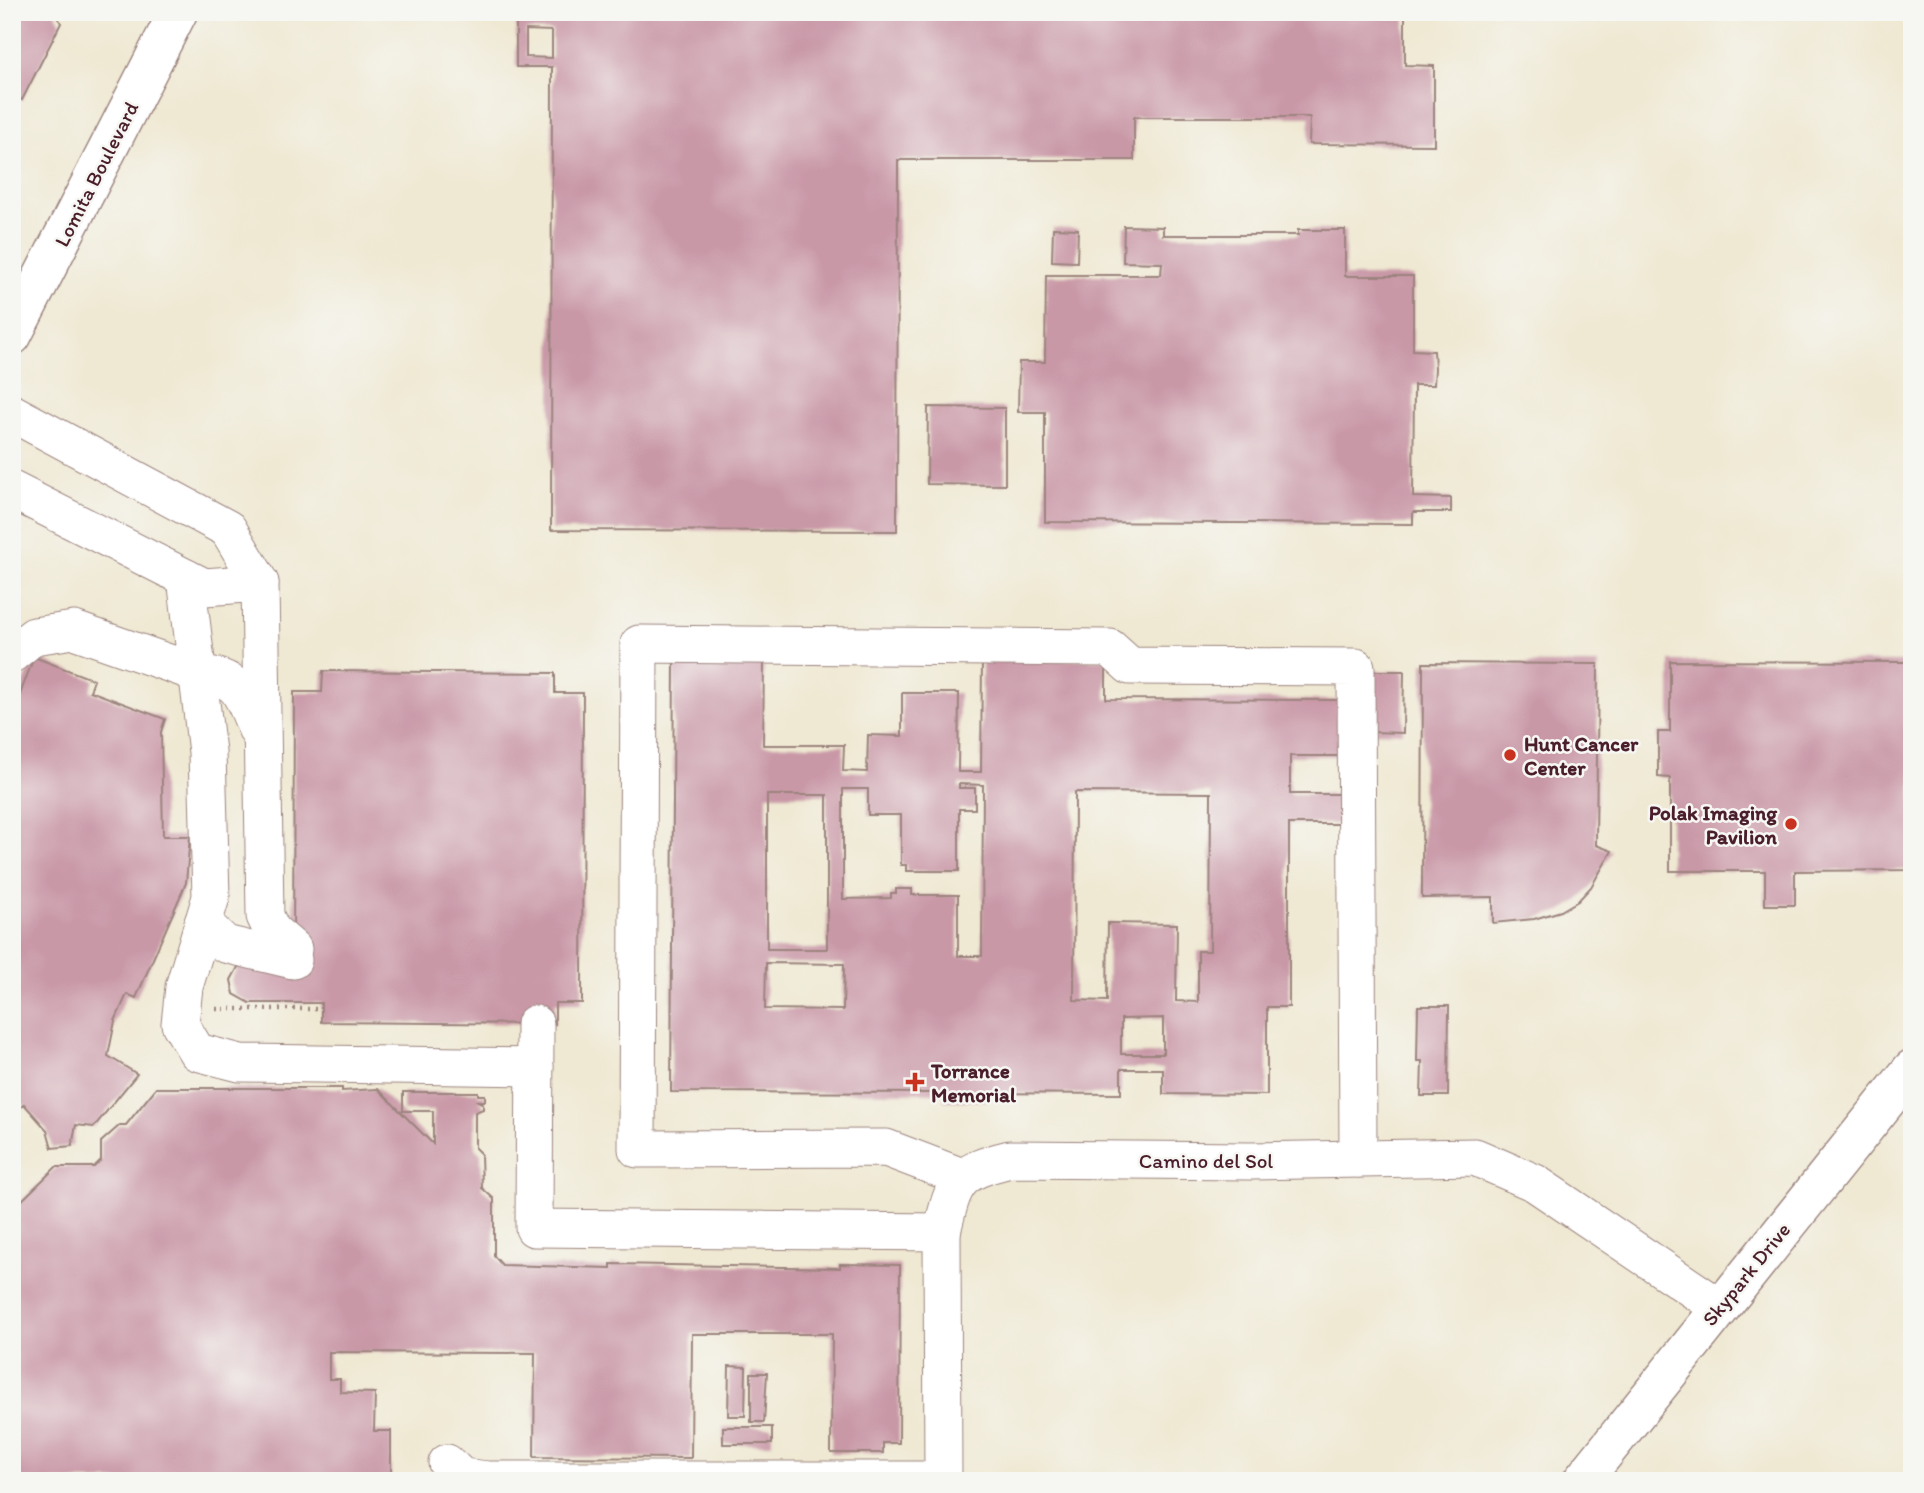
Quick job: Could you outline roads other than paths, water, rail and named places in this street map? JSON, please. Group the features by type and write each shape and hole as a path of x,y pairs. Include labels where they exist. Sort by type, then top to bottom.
{"main road":[{"name":"Lomita Boulevard","path":"12,336 178,12"},
{"name":"Skypark Drive","path":"1582,1481 1912,1069"}],"street":[{"path":"12,413 228,529 260,583 265,916 272,931 293,955 225,944 203,923"},
{"path":"12,490 204,587 260,583"},
{"path":"186,578 200,674 207,752 211,897 184,987 180,1024 197,1052 240,1063 535,1068"},
{"path":"12,654 34,636 74,630 200,674 222,675 239,690 262,740"},
{"path":"447,1463 462,1476 488,1480 943,1480 942,1232 950,1194 962,1177 886,1148 637,1149 639,644 1110,648 1130,666 1356,667 1358,1159"},
{"path":"535,1024 534,1228 942,1232"},
{"name":"Camino del Sol","path":"962,1177 984,1166 1010,1159 1475,1157 1535,1182 1719,1307"}],"place":[{"name":"Hunt Cancer Center","path":"1510,755"},
{"name":"Polak Imaging Pavilion","path":"1791,824"},
{"name":"Torrance Memorial","path":"915,1082"}]}
